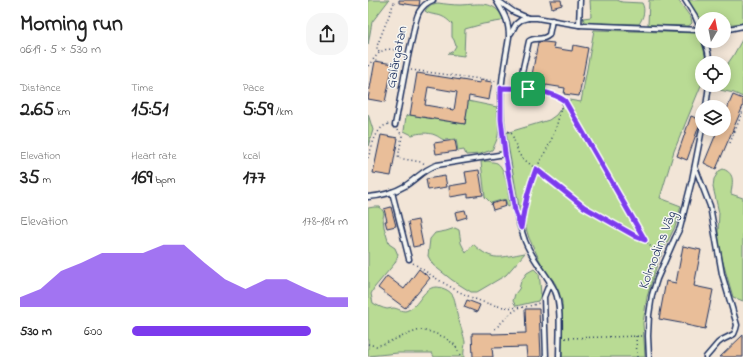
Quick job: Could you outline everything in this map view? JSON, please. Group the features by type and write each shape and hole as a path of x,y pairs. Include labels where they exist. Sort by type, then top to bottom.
{"lane":[{"name":"Galärgatan","path":"396,125 416,19 419,12 430,0"},
{"path":"497,0 514,12 528,18"},
{"path":"497,0 508,22 509,37"},
{"path":"579,24 580,0"},
{"path":"685,0 695,16"},
{"path":"559,357 558,300 550,282 526,243 515,211 505,154 502,128 501,88 509,37 512,29 521,20 537,18 579,24 695,31"},
{"path":"521,77 529,41 531,39 543,39 549,35 552,20"},
{"path":"731,29 743,26"},
{"name":"Kolmodins Väg","path":"649,357 649,315 652,295 674,238 680,228 695,167 701,136"},
{"path":"368,197 392,192 404,186 430,167 505,154"},
{"path":"695,167 710,206 722,274 737,325 734,334 718,343 706,357"},
{"path":"392,192 409,259"},
{"path":"546,357 544,297 550,282"}],"path":[{"path":"379,52 377,50 377,46 395,0"},
{"path":"368,66 379,52 385,50 393,49 409,53"},
{"path":"406,69 502,82"},
{"path":"501,88 528,89 558,97 565,101 645,240 657,254 666,259"},
{"path":"521,228 529,188 536,169 552,138 563,100"},
{"path":"730,143 743,111"},
{"path":"368,158 376,135 383,126 388,124 396,125 402,136 398,158 421,162 430,167"},
{"path":"502,128 512,134 521,157 584,207 645,240"},
{"path":"409,259 411,262 442,282 462,294 477,300 499,306 519,308 539,304 544,297"},
{"path":"495,329 511,313 519,308"},
{"path":"368,344 376,346 420,330 444,337 455,345 461,357"},
{"path":"636,336 637,357"},
{"path":"559,338 648,336"}],"green space":[{"path":"368,0 389,0 372,22 368,45"},
{"path":"590,0 617,0 622,2 642,3 644,8 643,17 639,24 586,23 583,18 591,17"},
{"path":"649,0 678,0 691,18 692,23 688,26 648,25"},
{"path":"688,0 743,0 743,23 731,24 731,12 695,12"},
{"path":"438,3 457,5 486,4 495,8 504,18 501,21 465,29 464,56 448,54 453,51 456,46 452,37 452,24 447,19 439,15 425,11 431,5"},
{"path":"594,30 695,33 695,48 703,48 705,56 695,56 695,92 698,92 674,151 660,198 681,206 675,227 659,258 647,297 643,323 645,357 562,357 562,302 555,283 541,263 529,238 519,206 506,133 549,120 556,115 563,105 569,100 581,102"},
{"path":"743,38 743,97 729,92 731,92 731,59"},
{"path":"468,101 497,107 498,133 492,150 480,154 466,155 464,150 458,151 456,139 444,140 432,134 424,133 412,135 404,131 406,116 410,115 465,124"},
{"path":"368,114 373,130 368,146"},
{"path":"488,161 497,163 503,171 510,206 508,207 505,199 491,203 485,197 481,162"},
{"path":"723,169 732,176 731,194 743,198 743,301 733,297 720,252 718,232 719,213 713,187 714,179 719,171"},
{"path":"380,207 383,211 384,227 389,244 395,248 398,255 395,263 374,288 371,294 373,303 385,309 393,308 406,311 416,304 431,288 436,287 447,290 453,296 463,333 465,342 464,357 434,357 432,353 398,353 368,356 368,208"},
{"path":"455,228 459,230 461,243 466,253 473,244 486,254 492,256 503,257 525,253 506,275 477,292 471,292 452,280 433,265 428,256 430,239 435,233"},
{"path":"534,269 539,274 541,295 538,301 516,306 513,301 521,281 527,273"}],"building":[{"path":"399,0 420,0 419,6 399,3"},
{"path":"550,0 561,0 562,5 552,8"},
{"path":"538,42 554,43 553,48 572,51 573,45 588,48 579,96 564,94 565,88 546,85 545,89 530,86"},
{"path":"375,61 393,64 385,102 368,99"},
{"path":"417,73 480,83 480,80 492,82 489,100 469,96 465,124 410,115","holes":["428,87 457,92 454,110 425,105"]},
{"path":"733,95 743,99 743,106 731,134 731,100"},
{"path":"691,116 695,118 695,136 687,160 677,156"},
{"path":"381,135 398,138 391,176 373,173"},
{"path":"715,136 730,136 716,169 704,163"},
{"path":"455,140 457,151 436,154 434,143"},
{"path":"479,170 483,195 468,197 468,194 450,197 449,186 467,183 465,172"},
{"path":"445,176 447,187 428,190 426,179"},
{"path":"505,200 506,206 493,210 491,204"},
{"path":"391,207 396,226 387,228 384,209"},
{"path":"465,210 467,217 457,220 455,212"},
{"path":"418,220 423,245 413,247 408,222"},
{"path":"683,246 701,250 694,286 713,290 705,329 659,319 666,281 676,283"},
{"path":"419,269 430,278 405,308 378,288 387,276 404,289"},
{"path":"467,300 480,305 477,312 464,307"},
{"path":"525,309 539,309 541,357 527,357 526,347 492,348 493,357 473,357 472,333 526,333"},
{"path":"743,335 743,357 720,357"}],"route":[{"path":"501,88 528,89 558,97 565,101 645,240 584,207 536,169 529,188 521,228 515,211 505,154 501,119 501,88"}]}
